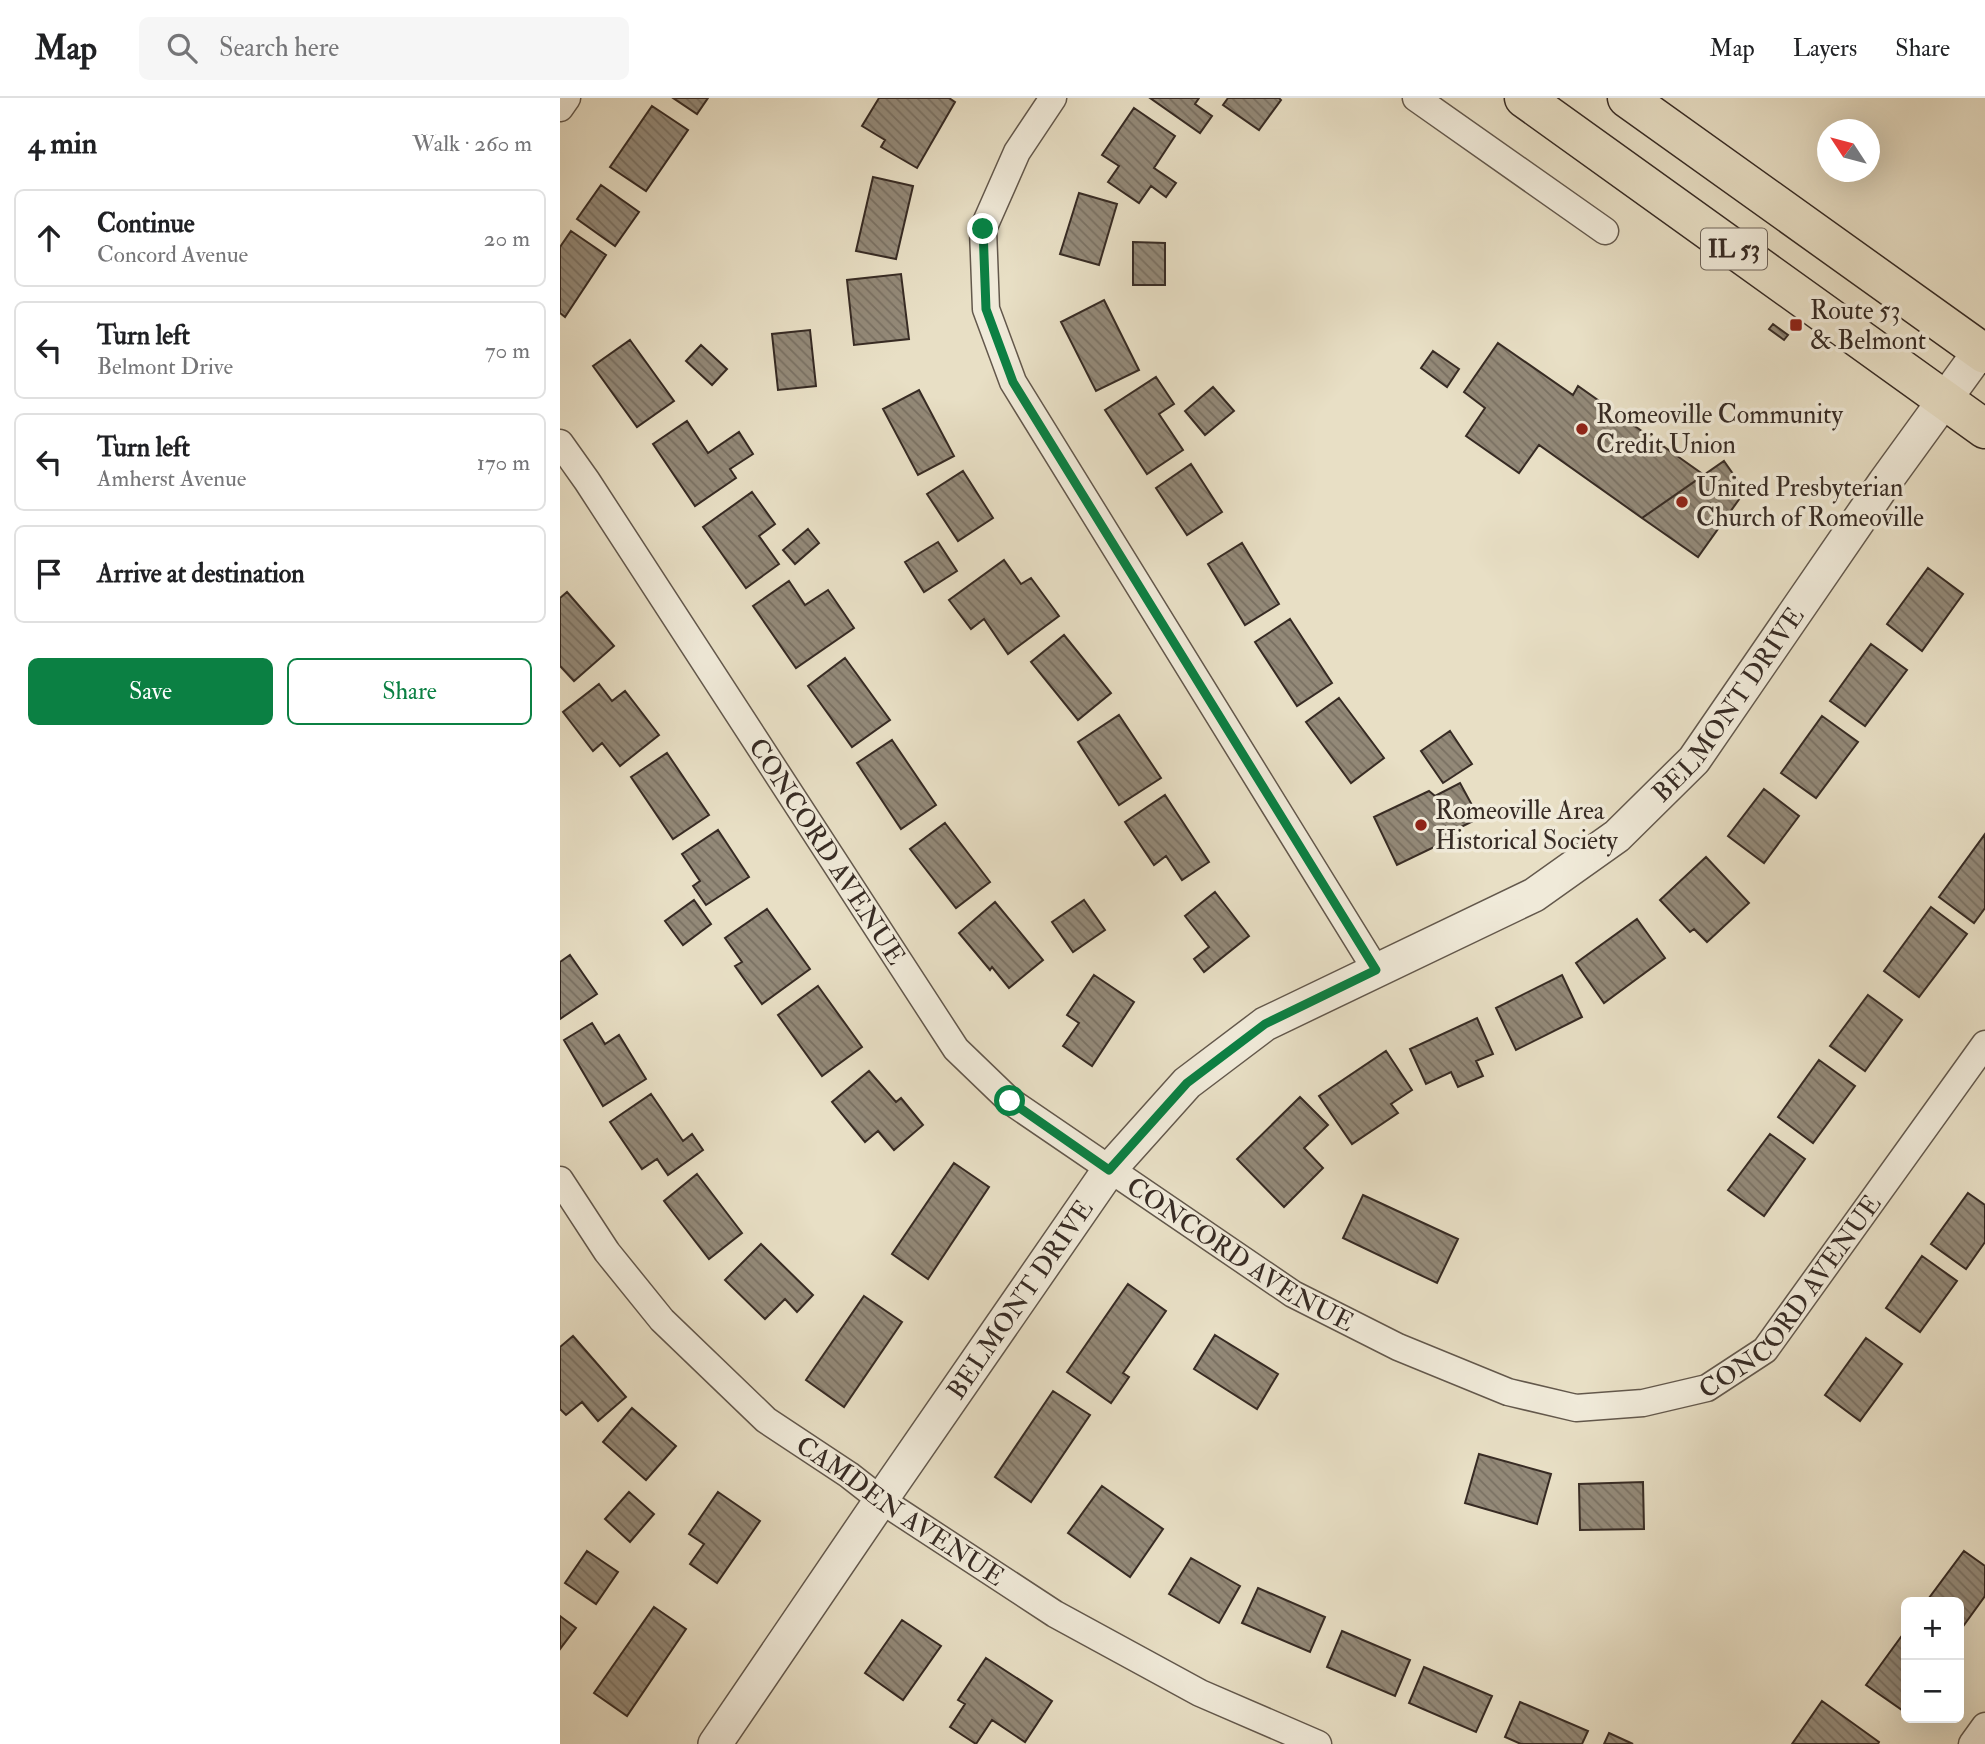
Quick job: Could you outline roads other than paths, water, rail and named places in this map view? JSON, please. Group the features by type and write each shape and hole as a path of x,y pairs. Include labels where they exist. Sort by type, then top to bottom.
{"main road":[{"name":"IL 53","path":"1524,98 1985,429"},
{"name":"IL 53","path":"1627,98 1983,350"}],"street":[{"path":"560,108 567,98"},
{"path":"1053,98 1017,152 983,229 986,309 1004,358 1013,382 1047,438 1376,970"},
{"path":"1416,98 1605,231"},
{"name":"BELMONT DRIVE","path":"715,1744 1109,1170 1187,1083 1265,1024 1534,895 1617,836 1694,760 1860,519 1944,400 1983,350"},
{"name":"CONCORD AVENUE","path":"560,443 956,1049 1010,1101 1109,1170 1293,1294 1398,1347 1508,1392 1576,1408 1643,1403 1707,1388 1765,1350 1985,1044"},
{"name":"CAMDEN AVENUE","path":"560,1180 607,1252 662,1320 766,1420 849,1475 881,1500 1055,1614 1200,1693 1318,1744"},
{"path":"1972,1744 1985,1726"}],"place":[{"name":"Route 53 & Belmont","path":"1796,325"},
{"name":"Romeoville Community Credit Union","path":"1582,429"},
{"name":"United Presbyterian Church of Romeoville","path":"1682,502"},
{"name":"Romeoville Area Historical Society","path":"1421,825"}]}
